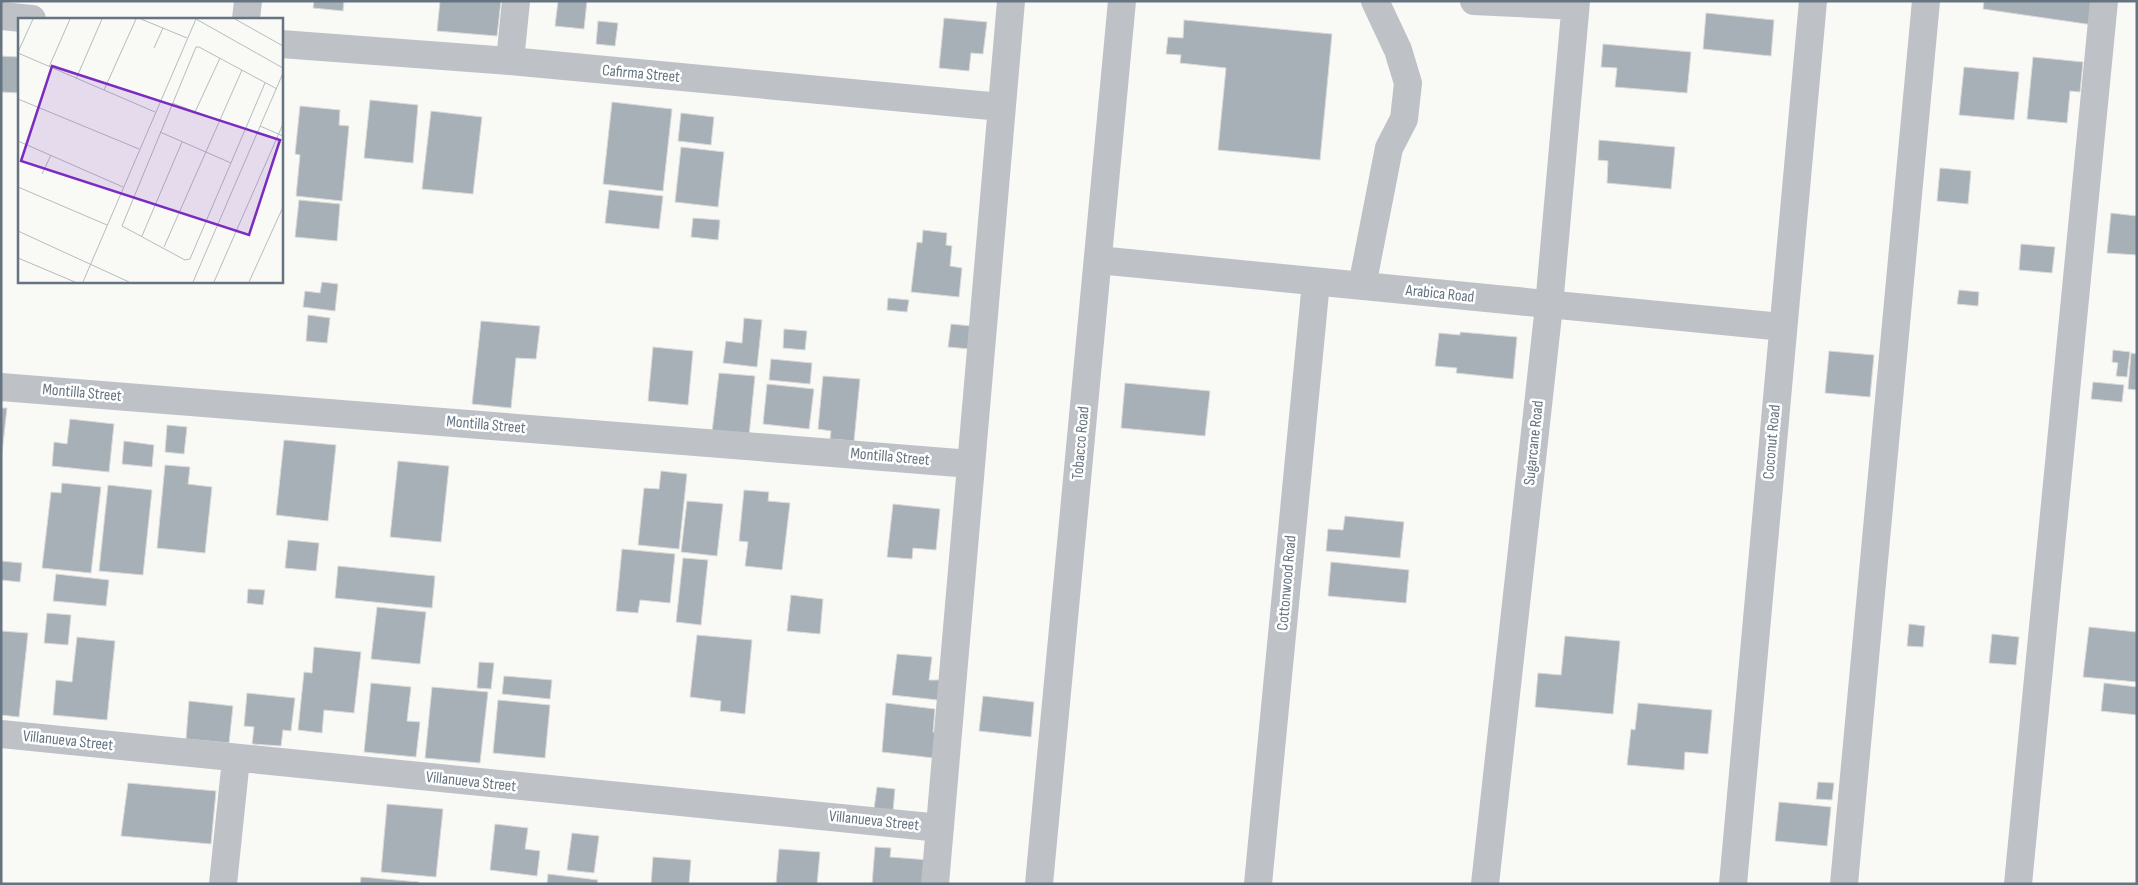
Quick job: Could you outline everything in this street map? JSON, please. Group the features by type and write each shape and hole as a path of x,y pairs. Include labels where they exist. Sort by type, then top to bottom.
{"street":[{"path":"246,18 248,1"},
{"path":"510,61 516,1"},
{"path":"935,884 1011,1"},
{"name":"Tobacco Road","path":"1039,884 1122,1"},
{"path":"1362,286 1389,148 1404,118 1408,83 1398,50 1375,1"},
{"path":"1474,1 1576,4"},
{"name":"Coconut Road","path":"1733,884 1812,1"},
{"path":"1844,884 1926,1"},
{"path":"2018,884 2104,1"},
{"name":"Sugarcane Road","path":"1485,884 1549,306 1576,4"},
{"path":"1,16 22,18"},
{"name":"Cafirma Street","path":"282,44 510,61 1001,107"},
{"name":"Arabica Road","path":"1098,260 1549,306 1782,327"},
{"name":"Cottonwood Road","path":"1258,884 1316,282"},
{"name":"Montilla Street","path":"1,387 971,464"},
{"name":"Villanueva Street","path":"1,734 940,828"},
{"path":"223,884 236,759"}],"building":[{"path":"314,1 344,1 343,11 313,8"},
{"path":"440,1 501,1 497,36 437,31"},
{"path":"558,1 587,1 584,29 555,26"},
{"path":"1984,1 2095,1 2093,25 1983,9"},
{"path":"1706,13 1774,20 1771,56 1703,49"},
{"path":"944,18 987,22 983,54 971,53 969,71 939,68"},
{"path":"1184,20 1332,34 1320,160 1218,150 1226,68 1180,63 1181,55 1166,54 1168,37 1183,38"},
{"path":"598,21 618,23 615,46 596,44"},
{"path":"1603,44 1691,52 1687,93 1615,87 1617,68 1601,67"},
{"path":"1,56 18,57 18,93 1,92"},
{"path":"2033,57 2083,62 2080,92 2070,91 2067,123 2027,119"},
{"path":"1964,67 2019,72 2014,120 1959,115"},
{"path":"370,100 418,105 413,163 364,158"},
{"path":"612,102 672,109 663,191 603,184"},
{"path":"300,106 340,110 339,125 349,126 342,201 296,196 300,155 295,154"},
{"path":"431,111 482,117 473,194 422,189"},
{"path":"681,113 714,117 711,145 678,141"},
{"path":"1599,140 1675,147 1671,189 1607,183 1608,161 1598,160"},
{"path":"681,147 724,152 718,207 675,202"},
{"path":"1940,168 1971,171 1968,204 1937,201"},
{"path":"609,190 663,196 659,229 605,223"},
{"path":"299,200 340,204 337,241 295,237"},
{"path":"2111,213 2137,216 2137,255 2107,253"},
{"path":"693,218 720,220 718,240 691,237"},
{"path":"923,230 947,233 946,245 952,246 950,266 962,268 959,297 911,292 917,242 922,243"},
{"path":"2021,244 2055,247 2052,273 2019,270"},
{"path":"322,282 338,284 335,311 303,307 305,291 320,293"},
{"path":"1959,290 1979,292 1978,306 1957,304"},
{"path":"888,298 909,300 907,312 887,310"},
{"path":"308,315 330,318 327,343 306,341"},
{"path":"744,318 762,320 757,367 723,363 726,341 742,343"},
{"path":"481,321 540,326 536,359 516,358 511,408 472,404"},
{"path":"951,324 972,326 970,349 948,347"},
{"path":"784,329 807,331 805,350 783,348"},
{"path":"1460,332 1517,337 1513,379 1456,373 1457,368 1435,366 1439,333 1460,335"},
{"path":"653,347 693,351 688,405 648,401"},
{"path":"2113,350 2130,352 2127,377 2116,376 2118,363 2112,362"},
{"path":"1829,351 1874,355 1870,397 1825,393"},
{"path":"2131,353 2137,354 2137,390 2128,389"},
{"path":"771,359 812,363 810,384 769,380"},
{"path":"719,373 755,376 749,436 712,432"},
{"path":"823,376 860,379 854,441 830,439 831,431 818,429"},
{"path":"2093,382 2124,385 2122,402 2091,399"},
{"path":"1125,383 1210,391 1205,436 1121,428"},
{"path":"767,384 814,389 809,429 763,424"},
{"path":"1,408 7,408 1,462"},
{"path":"70,419 114,424 109,472 52,466 54,442 67,444"},
{"path":"167,425 187,427 184,454 165,452"},
{"path":"284,440 336,445 328,521 276,515"},
{"path":"124,441 154,445 152,467 122,464"},
{"path":"398,461 449,466 441,542 390,537"},
{"path":"165,465 190,467 188,484 212,487 205,553 157,548"},
{"path":"661,471 687,474 679,549 638,545 644,488 659,489"},
{"path":"62,483 101,487 91,573 42,568 51,492 61,493"},
{"path":"108,485 152,490 143,575 99,571"},
{"path":"744,490 769,492 768,501 790,503 782,570 745,566 748,542 739,541"},
{"path":"687,501 723,504 717,556 681,552"},
{"path":"893,504 940,509 936,550 913,548 912,559 887,557"},
{"path":"1345,516 1404,522 1400,558 1326,551 1328,529 1343,530"},
{"path":"288,540 319,543 316,571 285,568"},
{"path":"622,549 675,554 670,603 640,600 638,613 616,611"},
{"path":"683,558 708,560 701,625 676,622"},
{"path":"1,561 22,563 20,582 1,580"},
{"path":"1331,562 1409,570 1406,603 1328,596"},
{"path":"338,566 435,576 432,608 335,598"},
{"path":"56,574 109,580 106,606 53,601"},
{"path":"248,589 265,590 263,605 247,603"},
{"path":"791,595 823,599 820,634 787,631"},
{"path":"377,607 426,612 420,664 371,659"},
{"path":"47,613 71,615 68,645 44,643"},
{"path":"1909,624 1925,626 1923,647 1907,646"},
{"path":"2089,627 2137,632 2137,682 2083,677"},
{"path":"1,631 28,633 19,717 1,715"},
{"path":"1992,634 2019,637 2016,665 1989,663"},
{"path":"697,635 752,640 745,714 720,711 721,701 690,697"},
{"path":"1565,636 1620,641 1613,714 1535,707 1538,673 1561,675"},
{"path":"77,637 115,641 107,720 53,715 56,680 72,682"},
{"path":"314,647 361,652 354,713 324,710 322,733 298,730 304,672 312,673"},
{"path":"897,654 932,657 929,680 940,680 938,700 892,695"},
{"path":"479,662 494,663 491,689 477,688"},
{"path":"504,676 552,680 550,699 502,694"},
{"path":"371,683 411,687 407,721 420,722 416,757 364,752"},
{"path":"2104,683 2137,687 2137,715 2101,711"},
{"path":"432,687 488,692 480,763 425,758"},
{"path":"247,693 295,698 291,731 283,730 281,746 252,744 254,727 244,726"},
{"path":"983,696 1034,702 1031,737 979,731"},
{"path":"498,700 550,705 545,758 493,753"},
{"path":"189,701 233,706 229,743 186,739"},
{"path":"886,703 935,709 933,732 944,733 942,759 882,752"},
{"path":"1638,703 1712,710 1708,754 1685,752 1684,770 1627,765 1631,729 1635,730"},
{"path":"1818,782 1834,783 1832,800 1816,799"},
{"path":"128,783 216,791 211,844 121,836"},
{"path":"877,787 895,789 893,811 874,809"},
{"path":"1779,802 1831,807 1827,846 1775,841"},
{"path":"387,804 443,809 436,877 381,872"},
{"path":"495,824 528,828 525,849 540,851 537,876 490,870"},
{"path":"572,833 599,836 594,873 567,870"},
{"path":"875,847 891,848 890,857 929,860 927,884 872,884"},
{"path":"779,849 820,852 817,884 776,884"},
{"path":"653,857 691,860 689,884 651,884"},
{"path":"548,874 598,880 597,884 547,884"},
{"path":"361,877 419,882 419,884 360,884"}]}
